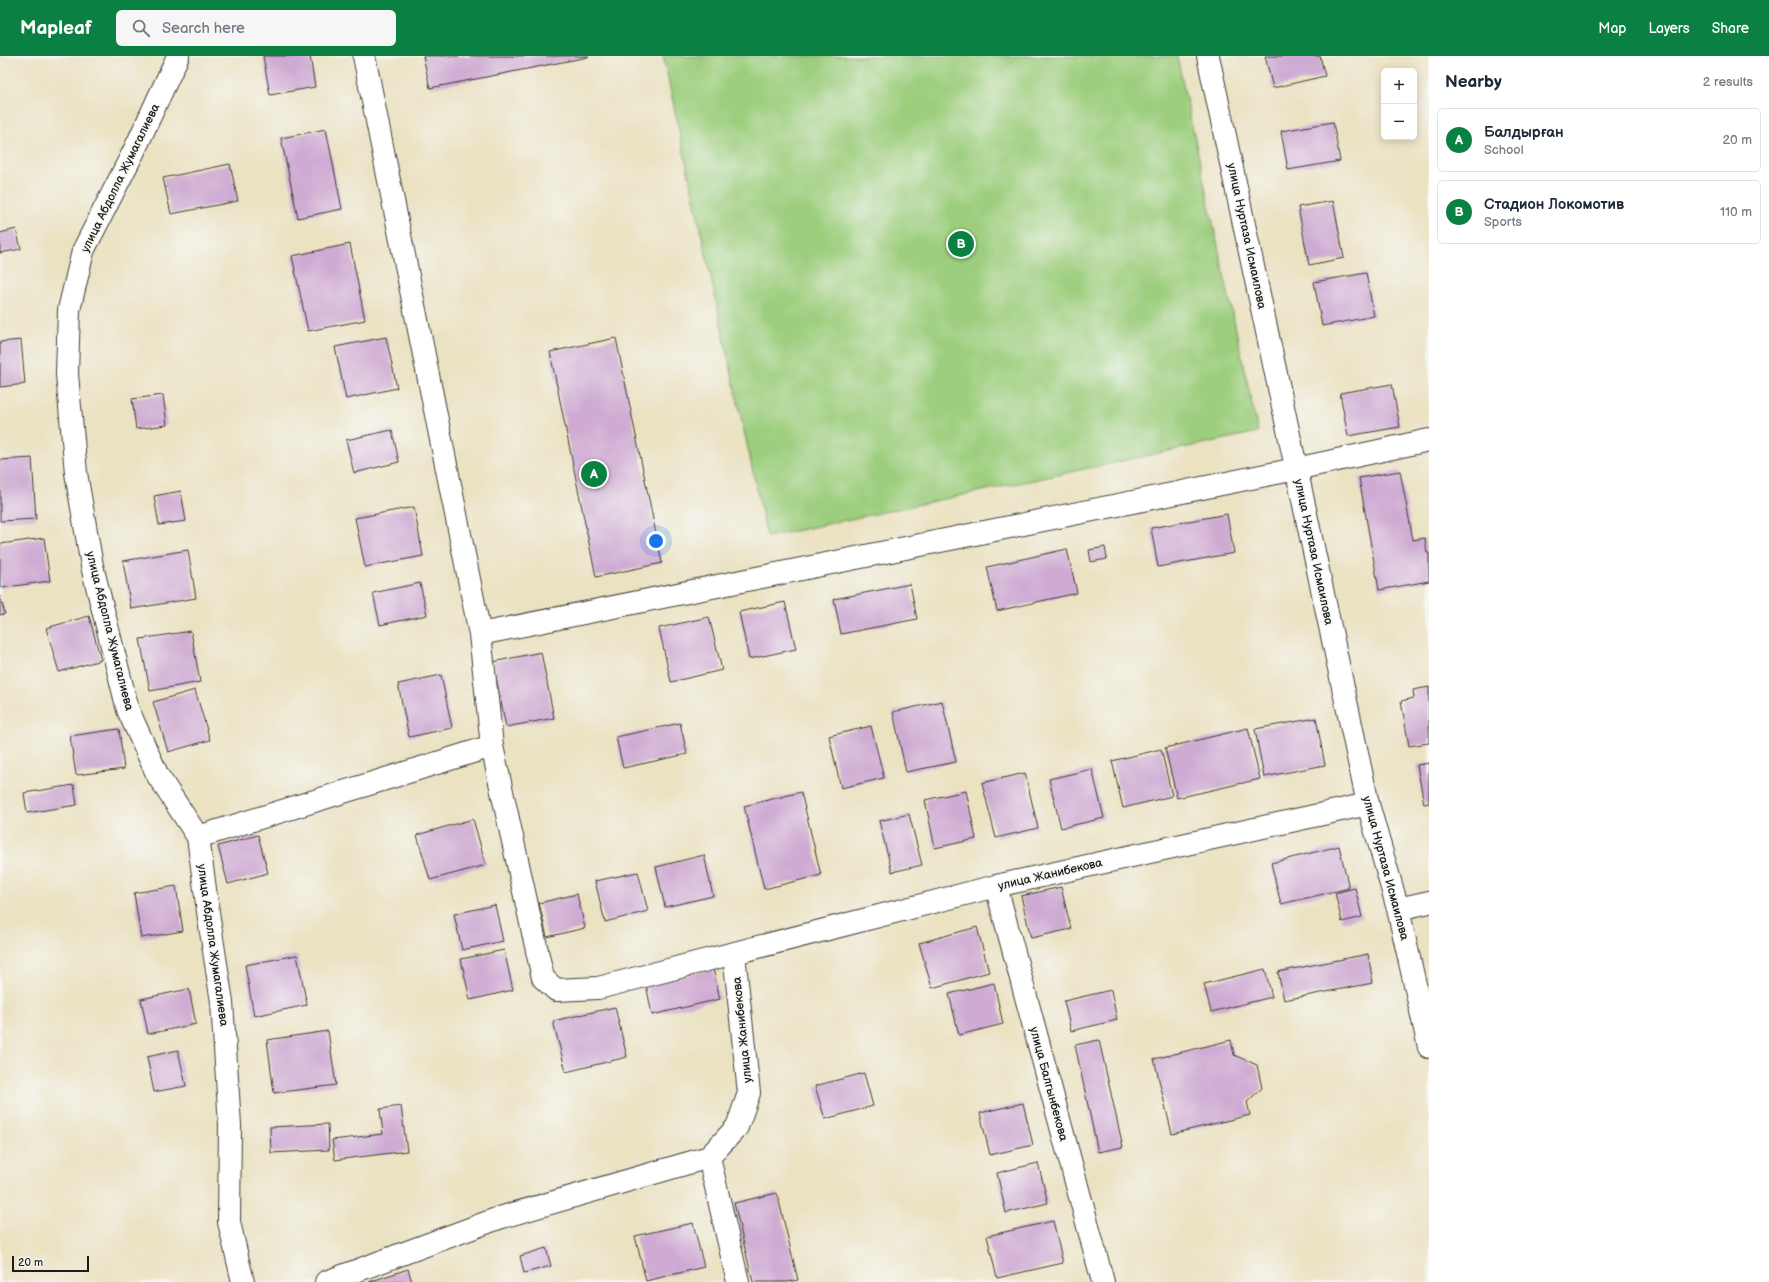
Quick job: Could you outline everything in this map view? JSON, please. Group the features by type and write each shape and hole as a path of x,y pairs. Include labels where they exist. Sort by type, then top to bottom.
{"street":[{"name":"улица Абдолла Жумагалиева","path":"178,56 134,151 83,251 69,310 67,374 76,473 92,566 128,710 158,776 198,836 222,1002 230,1126 229,1222 243,1282"},
{"path":"198,836 492,746 480,634 364,56"},
{"name":"улица Нуртаза Исмаилова","path":"1208,56 1368,804 1398,909 1429,1047"},
{"path":"480,634 1296,469 1429,440"},
{"name":"улица Жанибекова","path":"492,746 543,978 556,990 598,988 996,886 1368,804"},
{"name":"улица Балгынбекова","path":"996,886 1103,1282"},
{"path":"1398,909 1429,902"},
{"name":"улица Жанибекова","path":"709,1157 737,1127 749,1093 734,954"},
{"path":"326,1282 499,1218 709,1157 738,1282"}],"green space":[{"path":"663,56 1177,56 1258,432 767,537"}],"building":[{"path":"263,56 310,56 315,87 270,95"},
{"path":"423,56 588,56 588,57 430,88"},
{"path":"1265,56 1320,56 1325,76 1273,88"},
{"path":"1333,122 1340,161 1288,170 1281,131"},
{"path":"326,129 342,209 298,218 281,138"},
{"path":"230,164 238,201 171,214 163,178"},
{"path":"1333,201 1344,258 1309,265 1298,207"},
{"path":"16,229 21,249 0,253 0,233"},
{"path":"350,244 365,320 308,331 292,256"},
{"path":"1366,273 1374,316 1322,326 1314,282"},
{"path":"386,337 397,388 346,399 335,347"},
{"path":"616,338 662,563 596,577 550,352"},
{"path":"21,340 25,384 0,387 0,342"},
{"path":"1392,384 1400,427 1348,436 1340,393"},
{"path":"163,395 167,425 136,429 132,399"},
{"path":"392,430 399,462 354,473 346,440"},
{"path":"32,458 36,519 0,521 0,460"},
{"path":"1400,471 1413,540 1425,538 1427,553 1429,553 1429,581 1379,590 1359,478"},
{"path":"181,491 186,521 159,525 154,496"},
{"path":"414,507 423,556 365,567 355,518"},
{"path":"1227,514 1234,553 1158,567 1151,528"},
{"path":"44,538 50,581 0,588 0,544"},
{"path":"1105,547 1107,559 1091,562 1089,550"},
{"path":"1067,549 1077,593 997,611 987,567"},
{"path":"188,550 196,598 131,609 123,561"},
{"path":"420,583 427,615 380,625 373,593"},
{"path":"910,584 917,619 841,634 834,599"},
{"path":"0,596 5,614 0,615"},
{"path":"785,602 796,649 749,659 739,612"},
{"path":"89,616 101,660 59,672 46,628"},
{"path":"709,617 722,670 671,682 659,628"},
{"path":"191,631 200,682 150,691 140,639"},
{"path":"541,652 554,718 506,727 493,662"},
{"path":"441,675 452,728 409,737 398,684"},
{"path":"1429,687 1429,743 1409,746 1401,701 1414,698 1413,690"},
{"path":"195,690 210,740 168,752 153,702"},
{"path":"942,701 956,762 906,772 893,712"},
{"path":"1316,718 1325,765 1264,777 1255,729"},
{"path":"680,723 687,754 623,768 616,737"},
{"path":"871,726 884,778 841,788 829,736"},
{"path":"1248,728 1260,779 1177,798 1165,748"},
{"path":"119,729 124,769 76,775 70,736"},
{"path":"1161,749 1172,796 1123,808 1112,761"},
{"path":"1429,763 1429,803 1424,804 1417,765"},
{"path":"1092,769 1104,818 1061,828 1049,779"},
{"path":"1025,773 1038,828 996,838 982,783"},
{"path":"74,785 77,805 27,813 24,793"},
{"path":"966,791 976,839 935,848 925,800"},
{"path":"801,792 821,875 764,889 744,806"},
{"path":"909,814 922,865 892,872 879,821"},
{"path":"473,819 486,865 430,880 417,835"},
{"path":"258,835 268,873 228,884 218,846"},
{"path":"1339,846 1349,888 1281,904 1271,863"},
{"path":"704,855 713,896 665,907 656,867"},
{"path":"638,872 648,911 605,922 595,881"},
{"path":"176,886 183,931 141,938 134,893"},
{"path":"1061,887 1071,929 1031,938 1021,896"},
{"path":"1355,888 1362,917 1342,922 1335,893"},
{"path":"577,894 585,928 547,937 539,903"},
{"path":"495,905 503,941 462,950 454,914"},
{"path":"977,927 989,972 932,988 919,943"},
{"path":"504,950 513,990 470,1000 461,959"},
{"path":"1368,954 1373,983 1284,1000 1278,972"},
{"path":"297,955 307,1005 254,1016 245,965"},
{"path":"713,969 720,999 652,1015 646,984"},
{"path":"1265,969 1272,997 1211,1012 1204,984"},
{"path":"994,983 1003,1024 959,1035 949,994"},
{"path":"189,989 196,1024 148,1034 141,999"},
{"path":"1111,990 1117,1020 1071,1031 1064,1001"},
{"path":"615,1007 627,1057 566,1072 553,1021"},
{"path":"328,1031 336,1085 274,1093 267,1040"},
{"path":"1099,1040 1123,1147 1098,1152 1075,1045"},
{"path":"1231,1040 1234,1055 1257,1065 1262,1088 1247,1102 1250,1115 1172,1134 1154,1059"},
{"path":"178,1050 186,1086 154,1092 147,1057"},
{"path":"864,1073 873,1106 825,1119 815,1086"},
{"path":"1023,1103 1033,1145 990,1155 980,1113"},
{"path":"401,1106 407,1151 335,1160 332,1140 383,1134 380,1109"},
{"path":"328,1124 329,1150 271,1153 270,1127"},
{"path":"1038,1163 1048,1203 1006,1213 997,1173"},
{"path":"777,1193 798,1280 788,1282 753,1282 734,1203"},
{"path":"1053,1221 1063,1263 997,1278 987,1236"},
{"path":"693,1223 704,1267 646,1281 635,1236"},
{"path":"546,1248 551,1266 524,1273 520,1256"},
{"path":"408,1269 412,1282 369,1282"}],"place":[{"name":"Стадион Локомотив","path":"961,244"},
{"name":"Балдырған","path":"594,474"}]}
